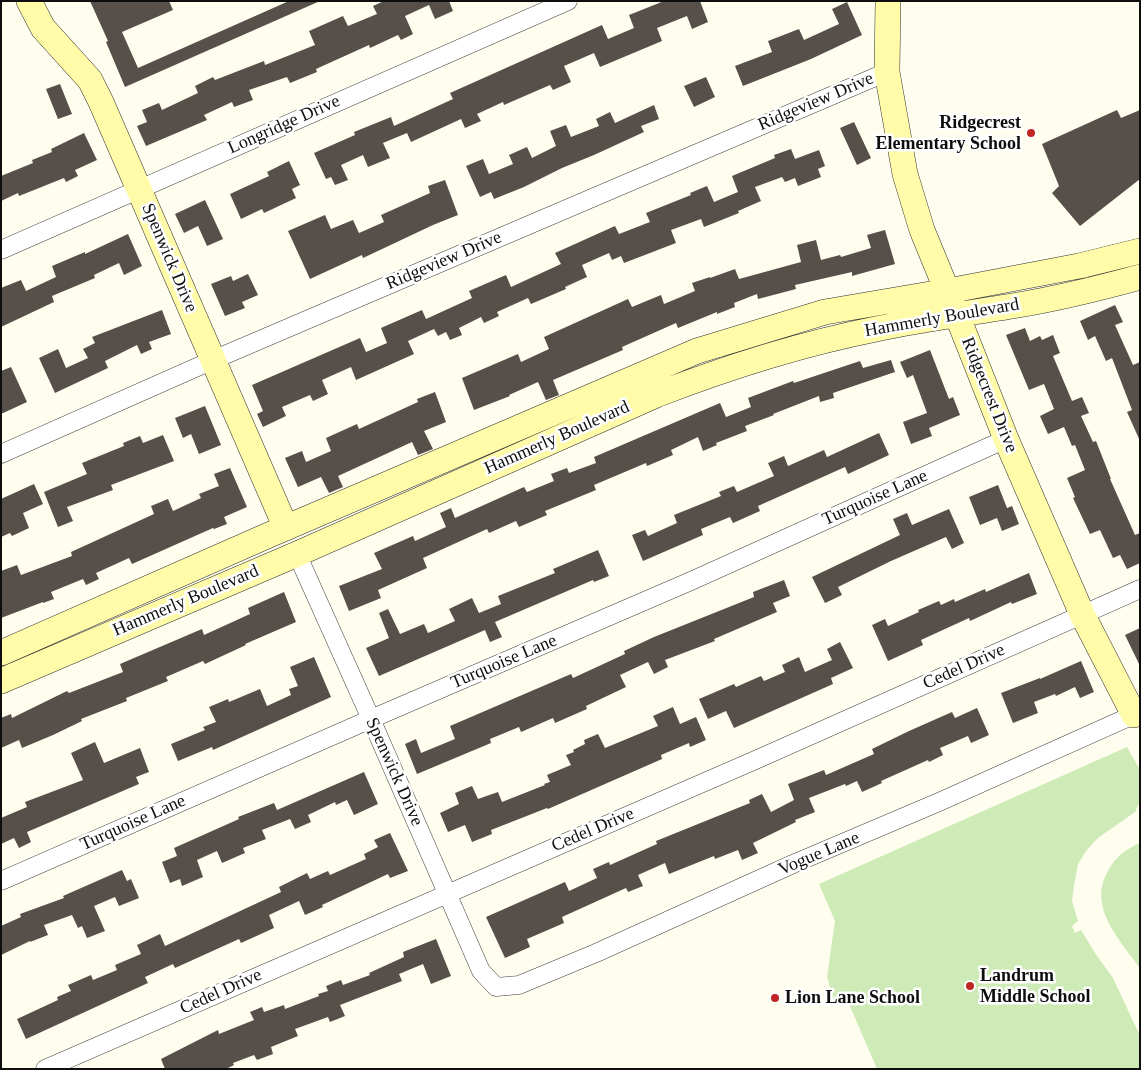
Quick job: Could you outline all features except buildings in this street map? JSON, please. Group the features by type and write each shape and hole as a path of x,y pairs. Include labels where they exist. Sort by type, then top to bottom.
{"main road":[{"name":"Spenwick Drive","path":"29,1 43,28 90,80 101,102 286,528"},
{"name":"Ridgecrest Drive","path":"888,1 888,72 905,174 922,230 958,315 1006,439 1082,614 1137,714"},
{"name":"Hammerly Boulevard","path":"1,681 297,554 697,351 787,322 825,312 948,291 1079,266 1140,252"},
{"name":"Hammerly Boulevard","path":"1,653 372,491 656,395 706,376 780,352 822,341 876,329 1085,292 1140,277"},
{"path":"697,351 706,376"},
{"path":"297,554 303,538 333,522 372,491"},
{"path":"218,587 250,561 273,551 283,543 286,528"}],"street":[{"name":"Longridge Drive","path":"1,250 568,1"},
{"name":"Ridgeview Drive","path":"1,454 213,360 888,72"},
{"name":"Turquoise Lane","path":"1,881 692,581 1006,439"},
{"name":"Spenwick Drive","path":"297,554 481,971 496,987"},
{"name":"Cedel Drive","path":"45,1069 760,758 1140,589"},
{"name":"Vogue Lane","path":"496,987 519,985 596,953 793,864 1137,714"}],"green space":[{"name":"Landrum Middle School","path":"1127,747 1140,770 1140,801 1135,812 1098,838 1086,851 1078,864 1072,901 1078,921 1072,926 1075,933 1081,930 1113,978 1140,1036 1140,1069 877,1069 846,997 834,1001 827,977 835,921 819,884"},
{"path":"1140,843 1140,968 1109,923 1101,897 1103,884 1111,866 1121,854"}],"place":[{"name":"Ridgecrest Elementary School","path":"1031,133"},
{"name":"Landrum Middle School","path":"970,986"},
{"name":"Lion Lane School","path":"775,998"}]}
